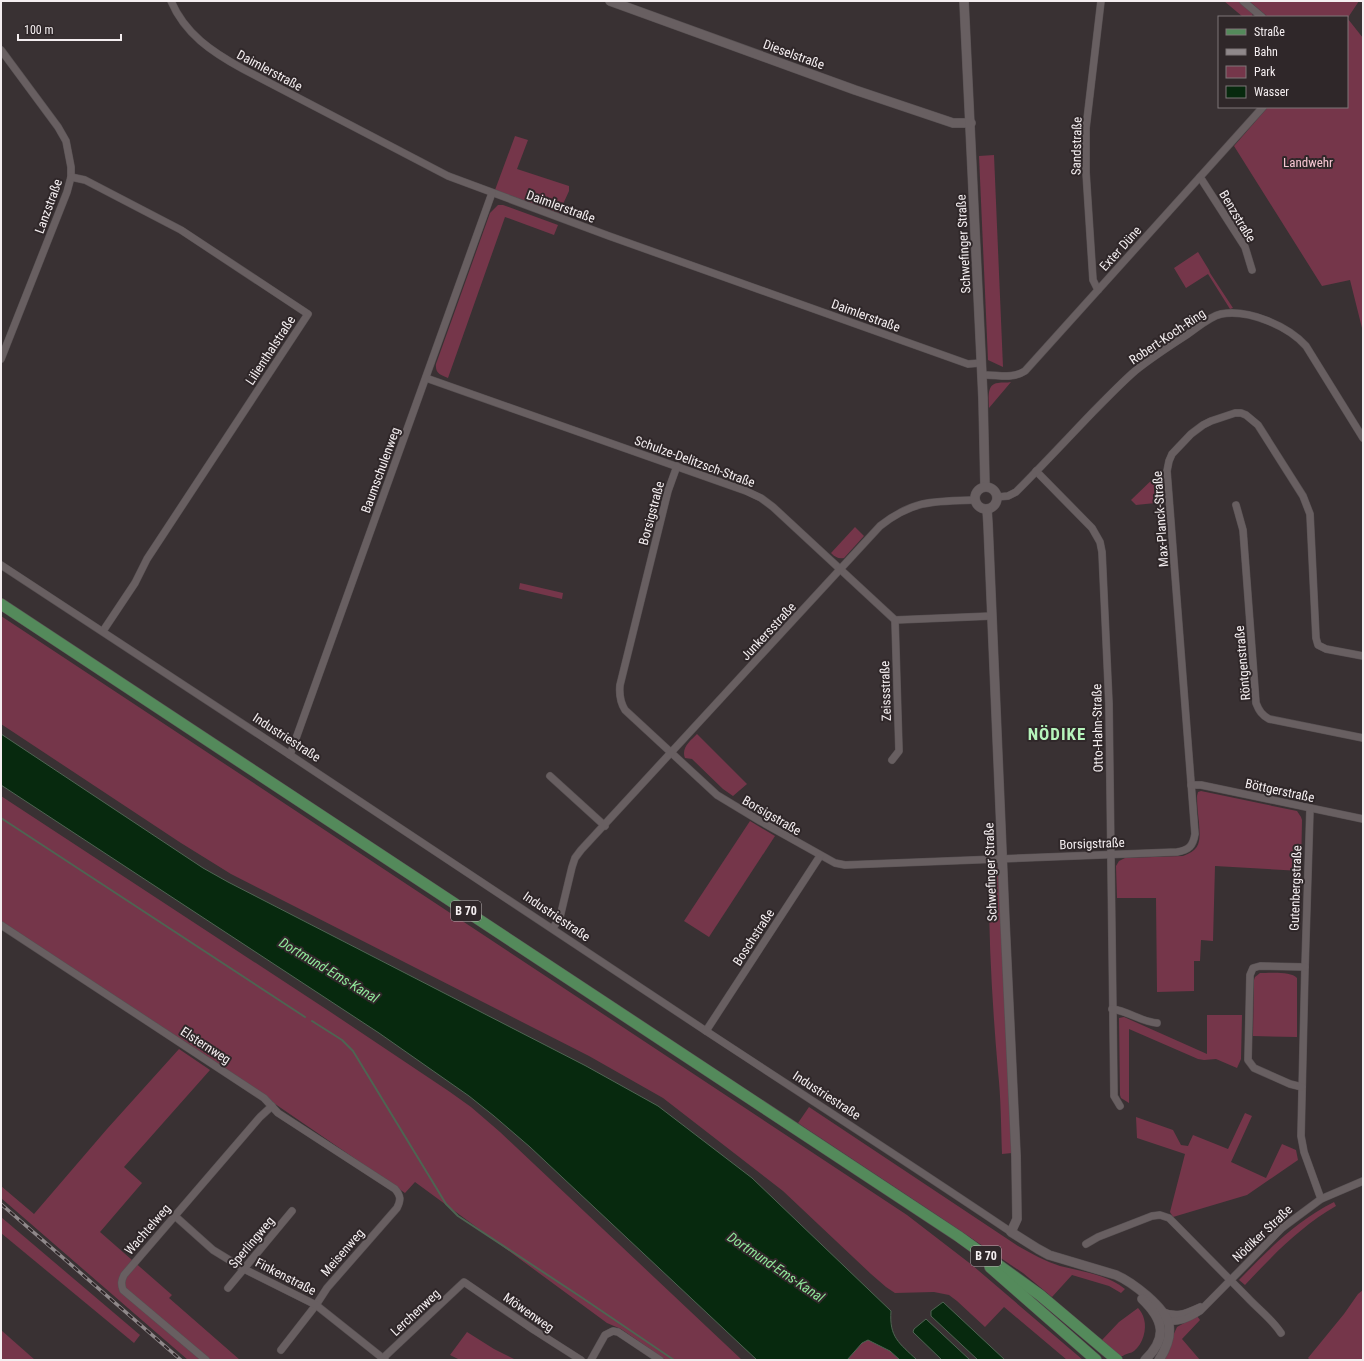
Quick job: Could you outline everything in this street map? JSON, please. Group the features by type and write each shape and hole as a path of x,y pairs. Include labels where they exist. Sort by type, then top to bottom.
{"main road":[{"name":"B 70","path":"1,604 931,1218 1040,1295 1117,1360"},
{"name":"B 70","path":"931,1218 997,1273 1096,1360"}],"street":[{"name":"Daimlerstraße","path":"171,1 184,24 196,38 211,51 448,176 968,364 981,364"},
{"name":"Dieselstraße","path":"610,1 855,90 953,123 971,123"},
{"name":"Schwefinger Straße","path":"964,1 982,375 985,486"},
{"name":"Sandstraße","path":"1098,290 1093,280 1087,186 1086,128 1101,1"},
{"path":"1243,1 1261,16"},
{"name":"Lanzstraße","path":"1,50 58,127 70,155 71,177 67,192 1,359"},
{"name":"Exter Düne","path":"982,375 992,374 1014,377 1025,371 1262,108"},
{"name":"Lilienthalstraße","path":"71,177 86,180 181,230 308,314 147,559 135,583 103,631"},
{"name":"Benzstraße","path":"1200,177 1245,247 1252,270"},
{"name":"Baumschulenweg","path":"290,755 492,193"},
{"name":"Robert-Koch-Ring","path":"997,497 1008,496 1016,492 1115,389 1151,358 1207,321 1219,315 1232,313 1249,315 1281,327 1298,337 1306,346 1363,438"},
{"name":"Schulze-Delitzsch-Straße","path":"426,378 677,466 746,491 761,498 773,507 895,620"},
{"name":"Max-Planck-Straße","path":"1191,847 1194,842 1195,834 1167,471 1172,454 1196,430 1211,422 1235,413 1246,415 1258,425 1303,496 1310,514 1316,638 1318,645 1326,649 1363,656"},
{"name":"Borsigstraße","path":"677,466 668,491 653,550 620,685 619,695 621,704 625,710 716,795 820,856 835,863 845,865 1177,852 1185,851 1191,847"},
{"name":"Otto-Hahn-Straße","path":"1036,471 1092,528 1100,542 1102,552 1108,680 1114,1096 1120,1106"},
{"path":"985,486 992,488 997,497 995,504 987,509 978,507 974,500 978,489 985,486"},
{"name":"Junkersstraße","path":"553,928 560,918 575,858 880,526 898,514 917,505 942,501 974,500"},
{"name":"Röntgenstraße","path":"1236,505 1243,530 1256,703 1258,710 1263,716 1270,719 1363,738"},
{"name":"Schwefinger Straße","path":"987,509 1018,1213 1016,1224 1011,1232"},
{"name":"Industriestraße","path":"1,566 103,631 908,1162 1011,1232 1049,1255 1106,1272 1133,1290 1168,1321 1165,1333 1166,1348 1159,1360"},
{"path":"895,620 992,616"},
{"name":"Zeissstraße","path":"892,760 899,751 895,620"},
{"path":"550,776 605,826"},
{"name":"Böttgerstraße","path":"1191,785 1201,785 1363,820"},
{"name":"Gutenbergstraße","path":"1310,808 1301,1136 1304,1152 1321,1199"},
{"name":"Boschstraße","path":"706,1030 820,856"},
{"name":"Elsternweg","path":"1,925 215,1065 264,1098 278,1112 395,1190"},
{"path":"1302,1087 1290,1084 1254,1068 1248,1060 1250,975 1253,968 1260,966 1305,968"},
{"path":"1112,1009 1121,1010 1150,1022 1158,1023"},
{"name":"Wachtelweg","path":"206,1360 123,1290 121,1280 260,1117 272,1106"},
{"name":"Nödiker Straße","path":"1168,1321 1182,1320 1193,1316 1200,1311 1282,1228 1321,1199 1363,1181"},
{"name":"Meisenweg","path":"281,1350 316,1305 327,1288 397,1208 401,1198 395,1190"},
{"name":"Sperlingweg","path":"228,1288 292,1211"},
{"path":"1086,1244 1098,1237 1146,1218 1160,1215 1169,1218 1275,1324 1281,1333"},
{"name":"Finkenstraße","path":"175,1216 213,1250 244,1269 316,1305 383,1359"},
{"name":"Lerchenweg","path":"383,1359 464,1282"},
{"name":"Möwenweg","path":"464,1282 581,1360"},
{"name":"Nödiker Straße","path":"1176,1315 1194,1310 1207,1303"},
{"path":"1159,1313 1176,1315"},
{"name":"Industriestraße","path":"1159,1313 1161,1327 1165,1333"},
{"path":"1168,1321 1176,1315"},
{"name":"Nödiker Straße","path":"1165,1333 1182,1320"},
{"path":"591,1360 605,1335 613,1331 618,1332 660,1360"},
{"path":"1145,1360 1155,1350 1165,1333"}],"green space":[{"path":"1224,1 1238,1 1253,14 1252,16 1242,16"},
{"name":"Landwehr","path":"1249,1 1359,1 1348,19 1348,16 1267,16"},
{"name":"Landwehr","path":"1348,19 1363,38 1363,332 1350,280 1322,286 1234,146 1267,108 1348,108"},
{"path":"515,136 528,140 517,169 569,186 569,191 559,213 495,190"},
{"path":"994,155 1003,367 988,360 979,156"},
{"path":"498,205 503,205 558,225 554,235 505,217 448,378 441,375 436,370 436,364 490,213"},
{"path":"1198,252 1233,308 1230,309 1208,274 1186,288 1174,268"},
{"path":"1011,382 989,408 989,392 992,386 998,383"},
{"path":"1159,473 1162,474 1165,502 1136,505 1131,500"},
{"path":"855,527 864,536 844,558 835,557 831,553"},
{"path":"520,583 563,593 562,599 519,589"},
{"path":"1,616 907,1215 972,1265 1083,1360 1067,1360 1004,1307 985,1327 949,1295 934,1292 895,1293 871,1274 783,1191 663,1098 589,1056 231,874 181,843 1,724"},
{"path":"697,734 747,784 733,796 723,789 692,759 685,758 685,748"},
{"path":"1201,791 1297,811 1302,820 1301,871 1215,866 1213,941 1201,940 1200,961 1194,961 1194,991 1157,992 1156,898 1117,898 1116,866 1119,861 1125,858 1183,856 1194,851 1197,847 1199,839 1197,796 1198,792"},
{"path":"1,796 329,1011 471,1107 500,1132 742,1360 666,1360 621,1329 607,1323 415,1182 405,1193 183,1041 1,921"},
{"path":"750,821 775,836 709,937 684,921"},
{"path":"989,861 996,864 1000,873 1012,1153 1002,1154 1000,1092 991,966"},
{"path":"1260,973 1285,973 1297,978 1297,1037 1253,1036 1254,980"},
{"path":"1207,1015 1242,1015 1241,1059 1237,1068 1216,1059 1198,1059 1129,1029 1129,1103 1121,1098 1119,1018 1124,1017 1207,1054"},
{"path":"179,1049 210,1070 124,1167 142,1183 100,1232 172,1295 169,1298 240,1360 188,1360 1,1198 1,1186 34,1214 107,1129"},
{"path":"809,1107 1033,1255 1060,1266 1102,1277 1125,1289 1121,1293 1109,1286 1072,1275 1052,1297 1023,1273 798,1123"},
{"path":"1245,1113 1252,1116 1231,1162 1266,1178 1282,1144 1296,1150 1298,1160 1247,1195 1173,1217 1170,1212 1185,1154 1137,1138 1136,1117 1173,1130 1181,1145 1188,1146 1193,1135 1228,1149"},
{"path":"1334,1202 1336,1206 1299,1232 1245,1285 1239,1280 1272,1247 1295,1227"},
{"path":"1,1217 140,1335 134,1343 1,1233"},
{"path":"1363,1290 1363,1360 1310,1360 1308,1358 1344,1314 1358,1294"},
{"path":"1138,1308 1145,1323 1145,1332 1142,1340 1134,1351 1123,1356 1119,1356 1102,1340 1119,1322"},
{"path":"1197,1316 1200,1320 1182,1339 1200,1360 1162,1360 1177,1327"},
{"path":"1,1330 35,1360 1,1360"},
{"path":"467,1332 494,1349 516,1360 460,1360 450,1355"},
{"path":"868,1340 890,1351 900,1360 847,1360 862,1343"}],"water":[{"name":"Dortmund-Ems-Kanal","path":"1,734 203,868 586,1066 658,1106 752,1178 891,1311 892,1327 896,1339 917,1360 900,1360 890,1351 868,1340 862,1343 847,1360 757,1360 530,1147 469,1096 379,1033 1,785"},
{"path":"943,1302 1005,1360 978,1360 931,1316 931,1311"},
{"path":"926,1319 970,1360 942,1360 913,1332 914,1329"}],"waterway":[{"path":"1,818 305,1017"},
{"path":"312,1021 342,1040 353,1051 446,1204 458,1216 674,1360"}],"railway":[{"path":"1,1204 181,1360"}],"district":[{"name":"NÖDIKE","path":"1057,734"}]}
